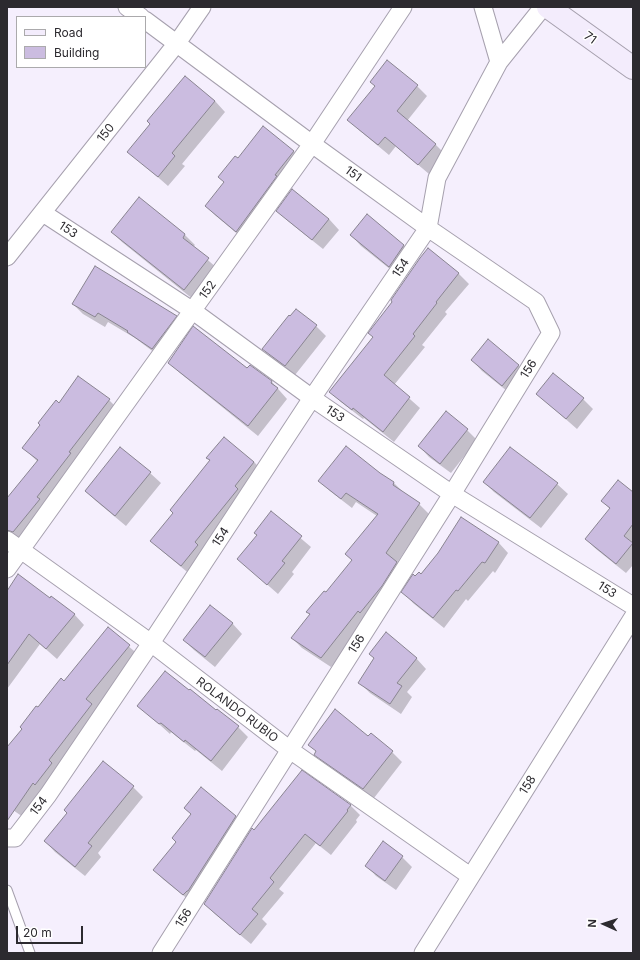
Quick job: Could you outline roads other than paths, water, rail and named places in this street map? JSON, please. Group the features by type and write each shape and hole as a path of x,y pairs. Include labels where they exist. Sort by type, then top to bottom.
{"street":[{"path":"127,7 140,16"},
{"name":"150","path":"7,257 177,42 202,7"},
{"name":"152","path":"7,569 312,144 403,7"},
{"path":"483,7 499,62"},
{"path":"428,228 437,178 499,62 543,7"},
{"name":"71","path":"548,7 633,68"},
{"name":"151","path":"146,21 428,228 536,302 551,333"},
{"name":"153","path":"43,213 193,311 312,398 452,494 633,606"},
{"name":"154","path":"7,838 14,838 48,795 151,643 312,398 428,228"},
{"name":"156","path":"161,953 452,494 551,333"},
{"name":"ROLANDO RUBIO","path":"7,540 151,643 290,750 470,876"},
{"name":"158","path":"423,953 633,617"}],"lane":[{"path":"7,890 30,953"}]}
